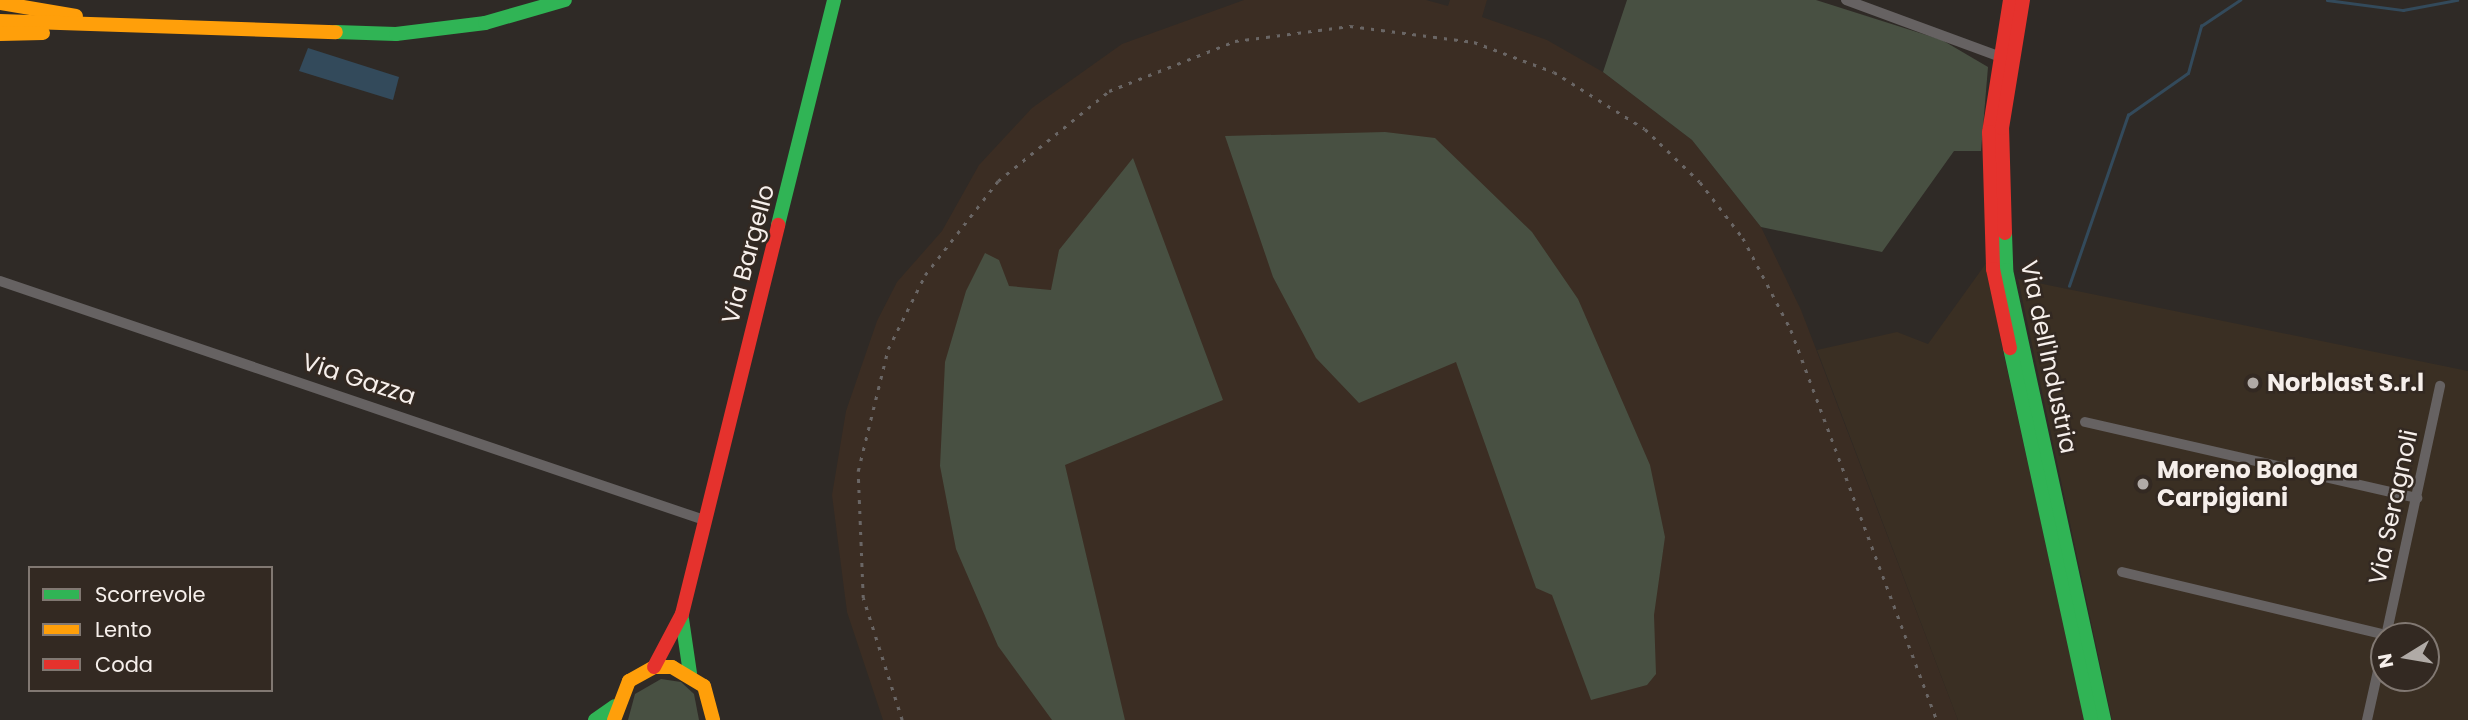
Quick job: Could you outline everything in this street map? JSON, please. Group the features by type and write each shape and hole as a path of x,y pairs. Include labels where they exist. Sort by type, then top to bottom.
{"main road":[{"path":"0,21 397,34 485,23 565,0"},
{"name":"Via Bargello","path":"682,614 834,0"},
{"name":"Via dell'Industria","path":"2010,0 1998,56 1988,165 1993,269 2091,720"},
{"name":"Via dell'Industria","path":"2023,0 2002,128 2005,258 2104,720"},
{"path":"0,2 154,27"},
{"path":"0,34 154,27"},
{"path":"595,720 614,713 629,681 654,667 682,614"},
{"path":"682,614 690,673 727,720"},
{"path":"654,667 690,673"},
{"path":"713,704 713,720"}],"street":[{"path":"1846,0 1998,56"},
{"name":"Via Gazza","path":"0,281 704,520"},
{"name":"Via Seragnoli","path":"2389,622 2440,386"},
{"path":"2085,422 2417,498"},
{"path":"2122,572 2370,634"},
{"name":"Via Seragnoli","path":"2367,720 2373,692"},
{"path":"2101,702 2112,720"}],"shaded area":[{"path":"1244,0 1426,0 1448,6 1450,0 1487,0 1482,17 1547,40 1603,72 1692,140 1761,227 1801,310 1958,720 883,720 847,612 832,495 846,411 877,321 897,282 942,231 979,165 1032,108 1122,44"},
{"path":"1987,262 2001,342 2085,720 1958,720 1817,350 1897,332 1928,344"},
{"path":"2018,279 2468,371 2468,720 2112,720"}],"green space":[{"path":"1627,0 1816,0 1942,40 1988,67 1981,151 1954,151 1882,252 1761,227 1692,140 1603,72"},
{"path":"1385,132 1435,138 1532,232 1578,299 1650,465 1665,537 1654,615 1656,674 1647,685 1591,700 1552,595 1536,588 1456,362 1359,403 1316,358 1273,277 1225,136"},
{"path":"1133,158 1223,400 1065,465 1125,720 1052,720 998,646 956,549 940,466 945,362 966,291 985,253 999,260 1009,286 1051,290 1059,250"},
{"path":"661,679 681,682 694,694 699,720 628,720 635,694"}],"water":[{"path":"308,48 399,77 393,100 299,71"}],"waterway":[{"path":"2069,286 2128,115 2188,73 2201,26 2240,0"},
{"path":"2327,0 2403,10 2457,0"}],"railway":[{"path":"902,720 863,598 858,471 888,349 925,275 998,181 1109,91 1235,41 1350,26 1474,42 1554,72 1645,129 1700,182 1743,238 1791,330 1937,720"}],"traffic: fast":[{"path":"336,32 396,34 485,23 565,0"},
{"path":"778,225 834,0"},
{"path":"2005,233 2006,270 2104,720"},
{"path":"2010,348 2091,720"},
{"path":"682,619 690,673"},
{"path":"595,720 615,706"}],"traffic: slow":[{"path":"0,3 76,16"},
{"path":"0,21 336,32"},
{"path":"0,34 43,33"},
{"path":"614,720 629,681 654,667 672,667 704,686 713,720"}],"traffic: jam":[{"path":"2010,0 1989,132 1993,269 2010,348"},
{"path":"2005,233 2002,128 2023,0"},
{"path":"654,667 682,614 778,225"}],"place":[{"name":"Norblast S.r.l","path":"2253,383"},
{"name":"Moreno Bologna Carpigiani","path":"2143,484"}]}
